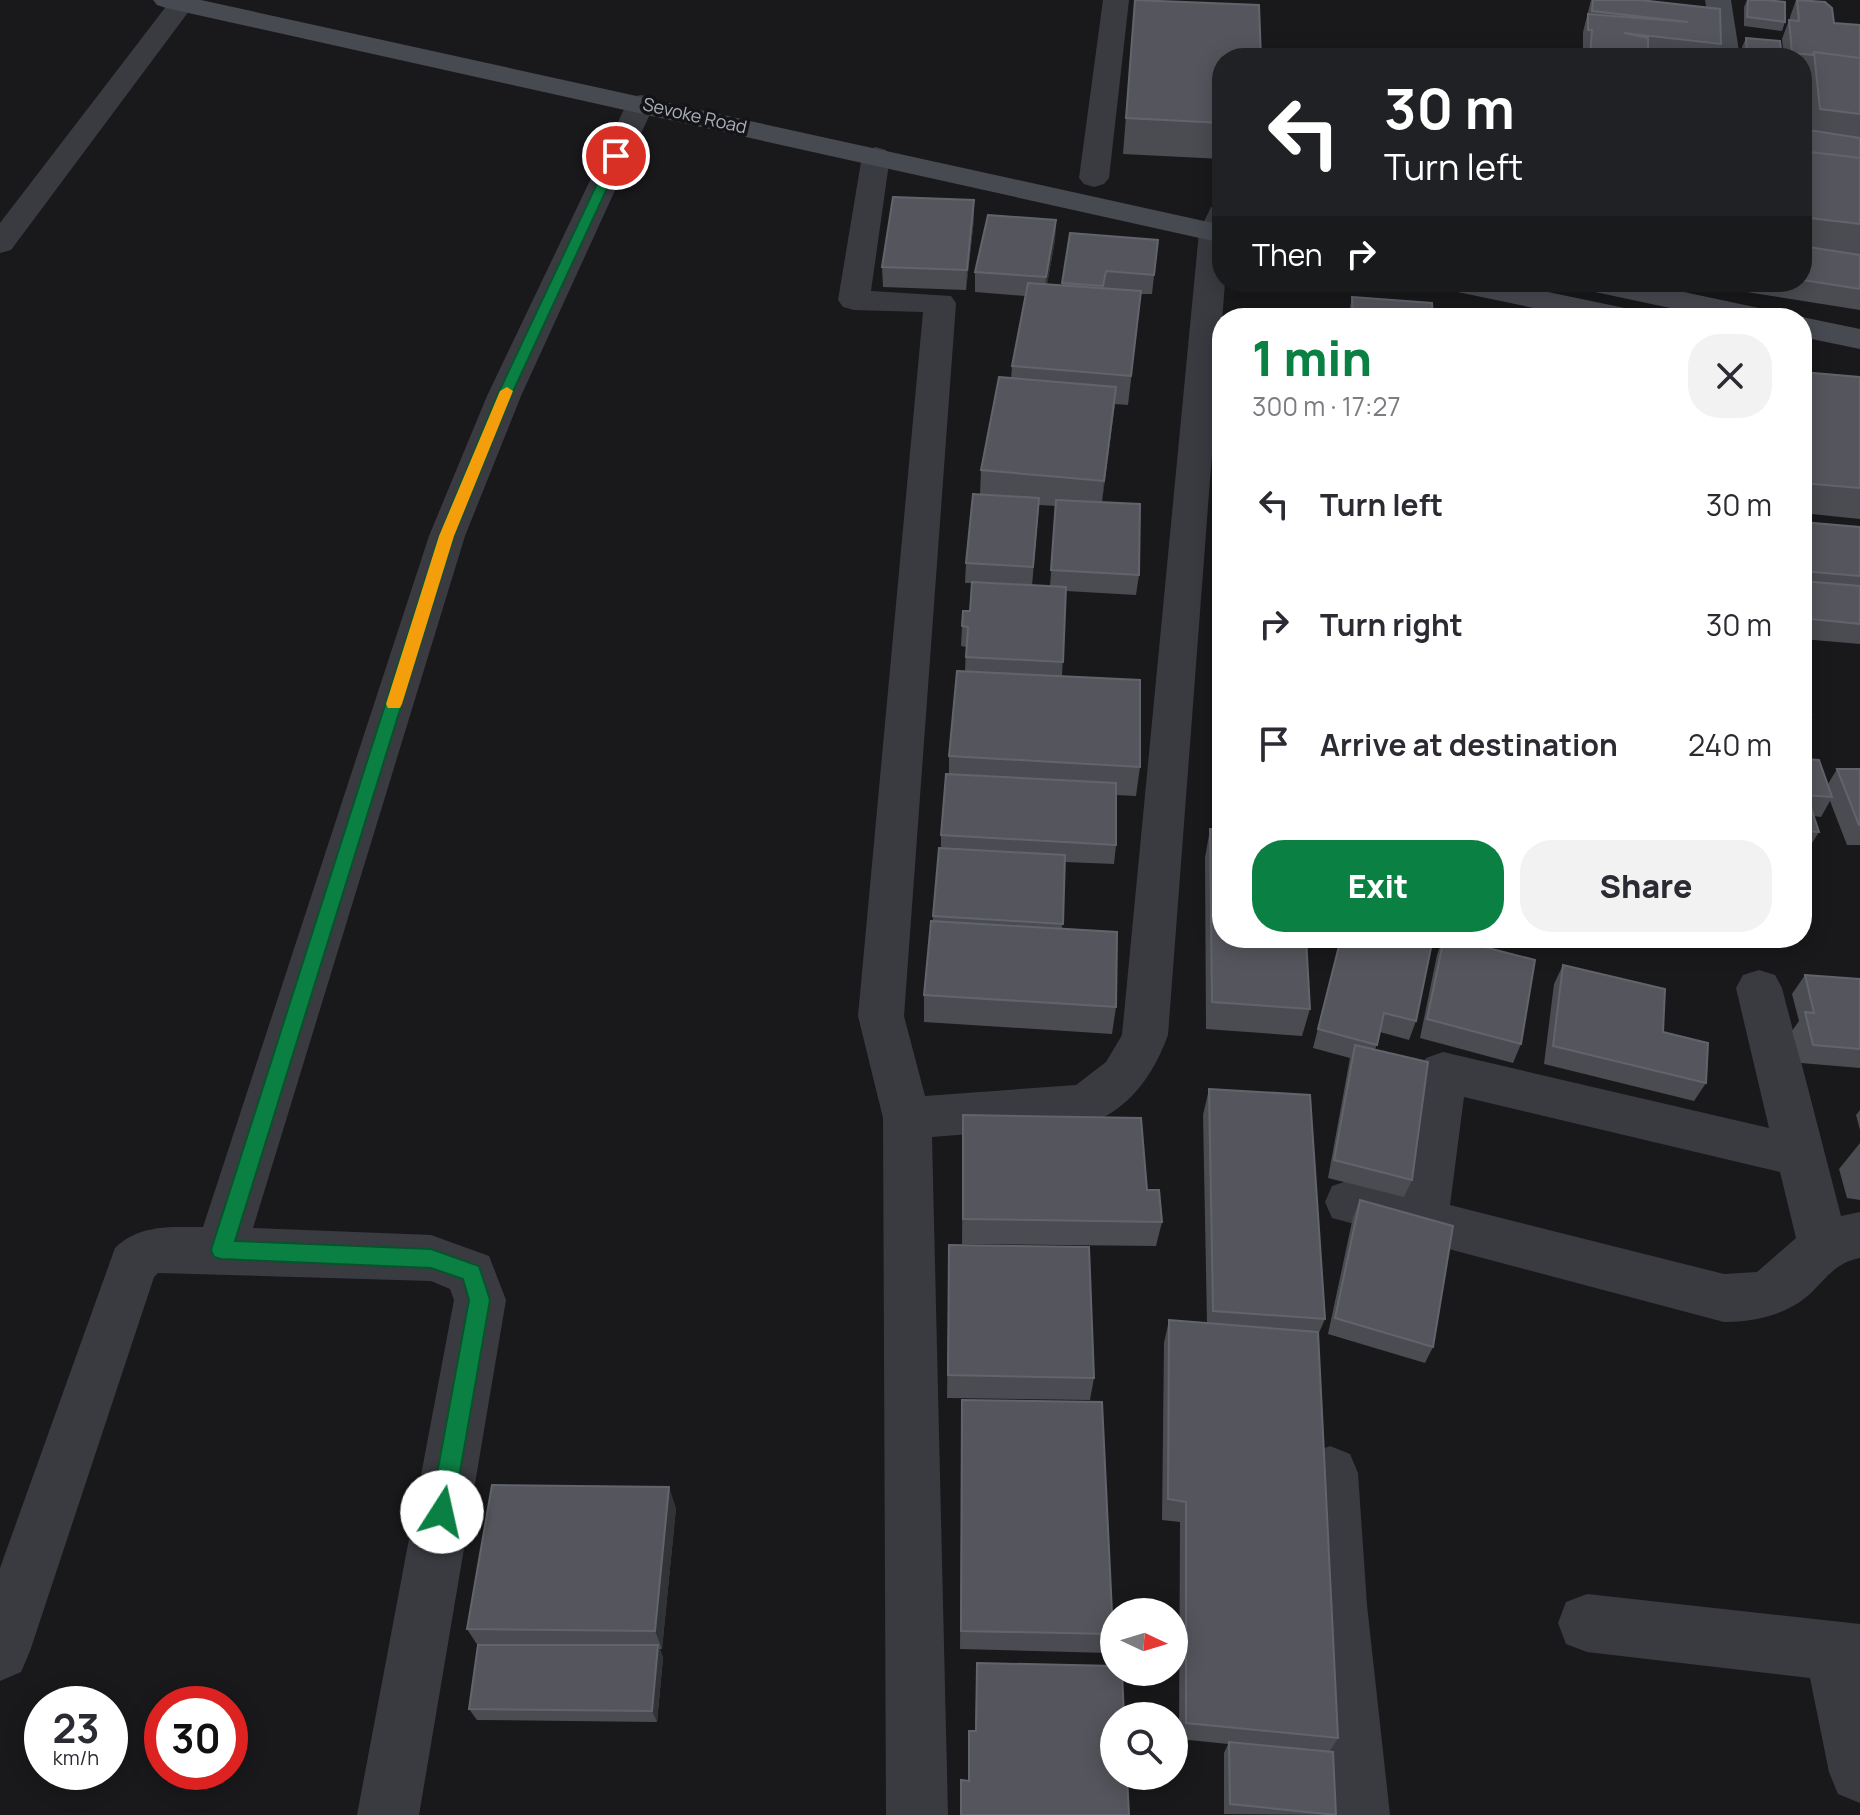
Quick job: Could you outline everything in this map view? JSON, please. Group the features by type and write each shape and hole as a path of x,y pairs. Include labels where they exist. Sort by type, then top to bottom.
{"main road":[{"name":"Sevoke Road","path":"254,0 380,37 641,103 876,156 1212,219"},
{"path":"1718,0 1725,48"},
{"name":"Sevoke Road","path":"174,2 380,37 1031,165"},
{"path":"1062,171 1122,183"},
{"path":"1193,198 1212,214"},
{"path":"1502,292 1580,308"},
{"path":"1703,294 1737,308"},
{"path":"1812,329 1860,339"},
{"path":"1812,356 1860,366"}],"street":[{"path":"1094,178 1116,0"},
{"path":"0,244 174,2"},
{"path":"221,1250 447,536 504,396 641,103"},
{"path":"876,156 854,300 940,303 881,1016 907,1118 917,1815"},
{"path":"907,1118 1086,1105 1123,1076 1137,1056 1145,1035 1213,292"},
{"path":"1350,1202 1724,1298 1769,1292 1842,1240 1800,1156 1759,988"},
{"path":"1423,1220 1443,1072 1800,1156"},
{"path":"0,1651 133,1264 144,1253 156,1250 221,1250 431,1258 471,1273 480,1300 388,1815"},
{"path":"1330,1473 1339,1620 1359,1815"},
{"path":"1587,1623 1847,1652 1860,1772"}],"building":[{"path":"1135,0 1259,5 1261,48 1212,48 1212,122 1126,118"},
{"path":"1593,0 1640,0 1720,9 1721,44 1624,33 1648,38 1648,48 1591,48 1592,30 1588,30 1588,14 1688,22 1592,11"},
{"path":"1748,0 1785,2 1785,22 1747,17"},
{"path":"1797,0 1825,2 1832,8 1834,23 1860,25 1860,58 1814,52 1812,55 1812,48 1792,48 1789,20 1799,21"},
{"path":"1746,38 1780,41 1781,48 1747,48"},
{"path":"1814,52 1860,58 1860,114 1820,109"},
{"path":"1812,131 1860,138 1860,158 1812,152"},
{"path":"1812,152 1860,158 1860,224 1812,218"},
{"path":"893,197 974,200 967,270 882,267"},
{"path":"988,215 1056,220 1046,277 975,272"},
{"path":"1070,233 1158,240 1154,275 1106,271 1103,286 1062,283"},
{"path":"1812,248 1860,255 1860,289 1812,282"},
{"path":"1028,283 1141,291 1131,376 1012,366"},
{"path":"1352,297 1432,303 1432,308 1353,308"},
{"path":"1812,373 1860,377 1860,488 1812,484"},
{"path":"999,377 1116,387 1104,481 981,470"},
{"path":"973,494 1039,498 1033,567 966,563"},
{"path":"1056,500 1140,504 1139,575 1051,570"},
{"path":"1812,523 1860,527 1860,576 1812,572"},
{"path":"972,582 1066,587 1063,662 966,657 968,627 962,626 963,611 970,611"},
{"path":"1812,582 1860,586 1860,624 1812,619"},
{"path":"957,671 1140,680 1140,767 949,756"},
{"path":"1812,760 1819,760 1832,797 1812,796"},
{"path":"1837,769 1860,769 1860,825 1859,825"},
{"path":"946,774 1116,783 1116,845 941,835"},
{"path":"1812,811 1819,832 1812,832"},
{"path":"1210,829 1212,948 1307,948 1310,1009 1212,1002"},
{"path":"939,848 1065,855 1063,924 933,916"},
{"path":"931,921 1117,932 1116,1007 924,995"},
{"path":"1338,948 1431,948 1416,1021 1384,1013 1377,1045 1318,1029"},
{"path":"1442,948 1489,948 1535,960 1521,1044 1427,1019"},
{"path":"1563,965 1665,989 1663,1032 1708,1043 1706,1083 1553,1046"},
{"path":"1805,975 1860,979 1860,1049 1813,1045 1805,1012 1814,1013"},
{"path":"1355,1045 1428,1062 1412,1180 1334,1160"},
{"path":"1209,1089 1310,1095 1325,1319 1213,1311"},
{"path":"963,1115 1141,1118 1147,1190 1159,1190 1162,1222 963,1219"},
{"path":"1360,1200 1453,1226 1433,1347 1335,1318"},
{"path":"949,1245 1089,1247 1094,1378 948,1375"},
{"path":"1169,1320 1318,1332 1338,1738 1188,1723 1186,1502 1168,1499"},
{"path":"962,1400 1102,1402 1111,1598 1100,1598 1100,1634 961,1631"},
{"path":"492,1485 669,1487 655,1631 467,1629"},
{"path":"478,1645 658,1645 652,1711 469,1709"},
{"path":"977,1663 1100,1666 1100,1686 1123,1686 1123,1702 1100,1702 1100,1790 1128,1790 1129,1815 961,1815 961,1780 969,1781 969,1731 976,1731"},
{"path":"1229,1742 1333,1752 1336,1815 1230,1804"}],"slow traffic":[{"path":"394,704 447,536 507,391"}],"route":[{"path":"442,1512 480,1300 471,1273 431,1258 221,1250 447,536 504,396 616,156"}]}
